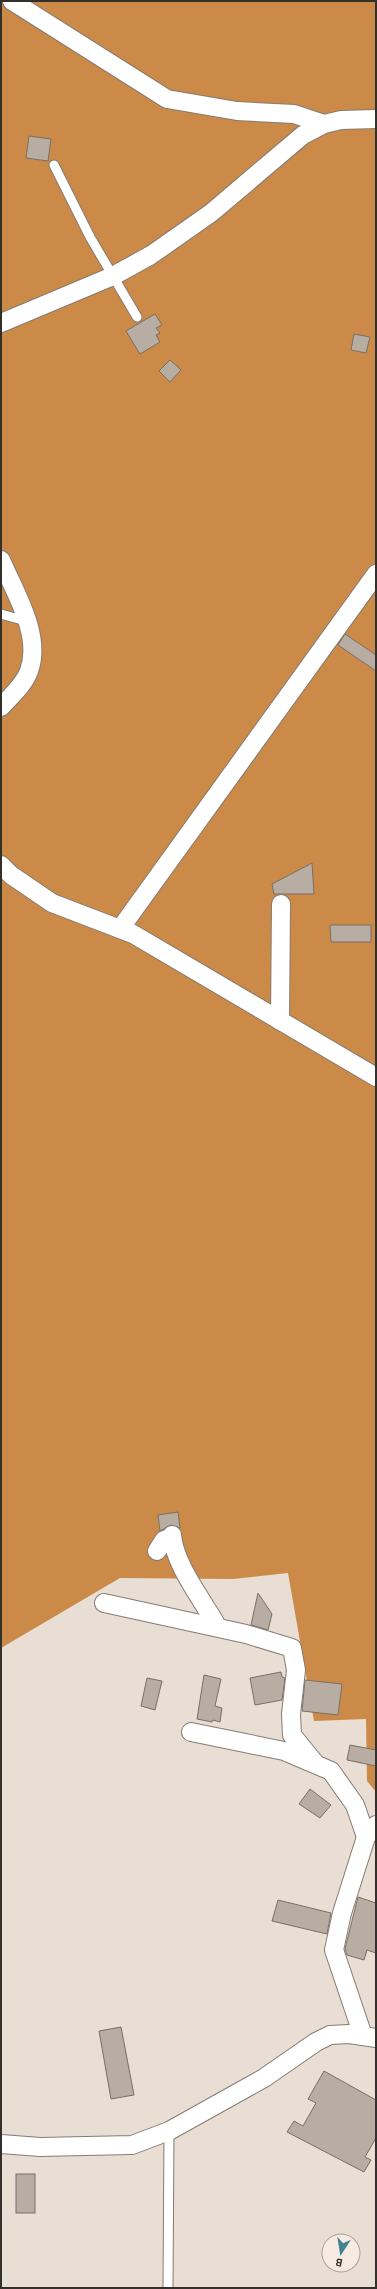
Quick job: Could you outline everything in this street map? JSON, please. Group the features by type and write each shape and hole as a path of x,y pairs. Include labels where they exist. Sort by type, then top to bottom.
{"street":[{"path":"12,1 167,99 237,111 294,114 324,124"},
{"path":"1,323 113,276 151,255 211,213 303,136 324,124 340,120 376,120"},
{"path":"1,560 26,621 32,642 32,658 29,672 22,685 1,707"},
{"path":"120,929 376,574"},
{"path":"4,873 52,903 133,934 175,957 376,1077"},
{"path":"280,1021 281,904"},
{"path":"156,1551 164,1540 172,1536 183,1566 203,1604 212,1615 217,1627"},
{"path":"104,1603 217,1627 292,1648 296,1670 292,1714 292,1735 314,1762"},
{"path":"190,1732 284,1751 314,1762 331,1771 356,1805 371,1831 342,1913 334,1950 370,2037"},
{"path":"1,2144 40,2147 132,2145 169,2131 264,2078 316,2042 330,2036 349,2034 370,2037"}],"lane":[{"path":"54,165 62,184 137,317"},
{"path":"1,614 26,621"},
{"path":"168,2288 169,2131"}],"shaded area":[{"path":"1,1 376,1 376,1792 367,1781 366,1719 314,1721 288,1573 233,1579 120,1578 1,1648"}],"building":[{"path":"29,136 51,139 48,161 26,158"},
{"path":"155,314 162,325 156,328 160,333 156,335 160,342 140,354 126,331"},
{"path":"354,334 370,337 366,353 351,350"},
{"path":"170,360 181,370 170,382 159,371"},
{"path":"345,634 376,655 376,671 338,645"},
{"path":"312,863 314,894 274,894 272,884"},
{"path":"330,925 371,925 371,942 331,942"},
{"path":"178,1512 180,1528 171,1525 160,1531 158,1515"},
{"path":"258,1593 272,1614 268,1630 251,1625"},
{"path":"281,1672 282,1677 285,1678 282,1700 255,1705 250,1678"},
{"path":"204,1675 221,1679 215,1706 222,1708 220,1722 197,1719"},
{"path":"147,1678 162,1681 155,1710 141,1706"},
{"path":"305,1680 342,1684 338,1715 302,1711"},
{"path":"350,1745 376,1750 376,1766 347,1760"},
{"path":"310,1789 331,1805 320,1818 299,1804"},
{"path":"358,1897 376,1903 376,1953 367,1950 364,1960 347,1955 345,1949"},
{"path":"278,1900 331,1913 327,1934 272,1921"},
{"path":"121,2027 134,2095 111,2099 99,2031"},
{"path":"324,2071 376,2100 376,2138 365,2157 371,2160 364,2172 287,2132 294,2121 303,2126 316,2103 308,2099"},
{"path":"16,2174 35,2174 35,2213 16,2213"}]}
